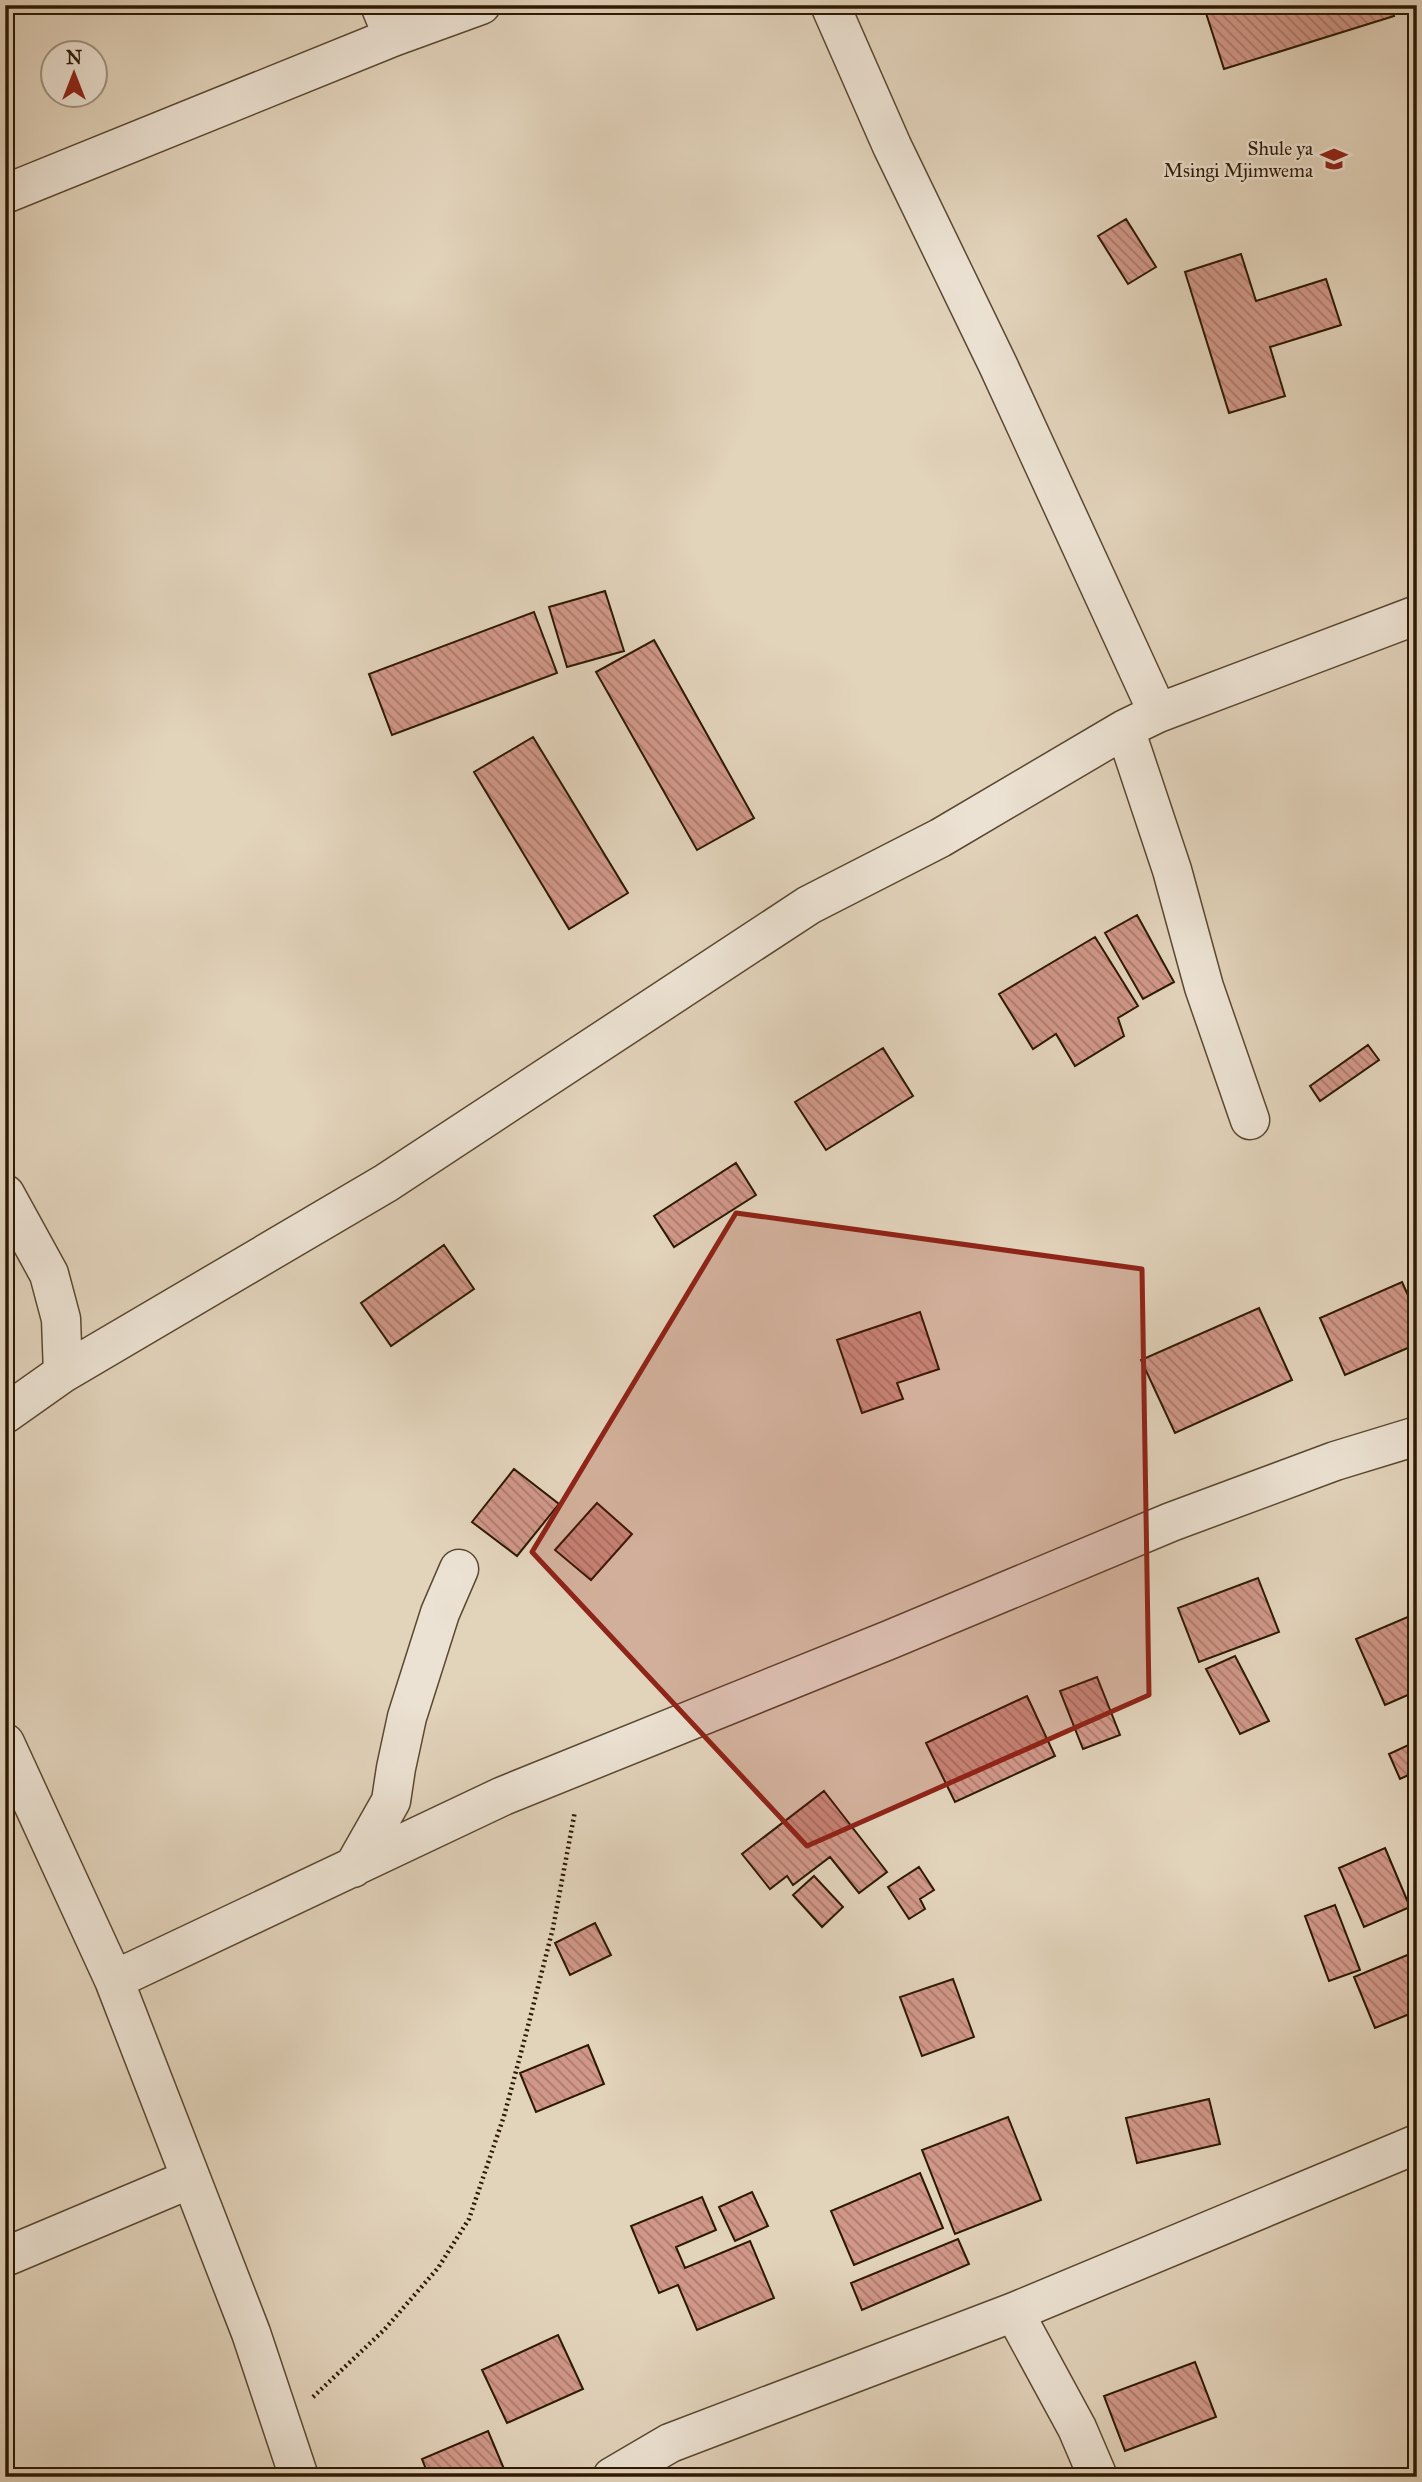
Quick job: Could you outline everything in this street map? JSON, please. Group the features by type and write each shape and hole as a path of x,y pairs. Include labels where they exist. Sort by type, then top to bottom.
{"street":[{"path":"5,194 387,21 481,5"},
{"path":"830,5 892,146 998,365 1141,721 1172,870 1204,987 1250,1120"},
{"path":"5,1414 63,1373 386,1183 809,905 940,838 1141,721 1417,615"},
{"path":"5,1194 49,1274 61,1319 63,1373"},
{"path":"114,1980 503,1796 890,1640 1171,1522 1335,1461 1417,1436"},
{"path":"353,1868 391,1801 407,1717 440,1613 459,1569"},
{"path":"5,1743 114,1980 251,2333 299,2477"},
{"path":"612,2477 670,2443 1014,2312 1417,2144"},
{"path":"5,2257 190,2179"},
{"path":"1014,2312 1077,2428 1098,2477"}],"path":[{"path":"282,2427 384,2330 438,2269 468,2219 504,2116 550,1941 583,1765"}],"highlighted area":[{"path":"736,1213 1142,1269 1149,1695 807,1846 532,1552"}],"building":[{"path":"1222,5 1391,5 1394,16 1224,69 1205,10"},
{"path":"1126,219 1156,267 1128,284 1098,236"},
{"path":"1241,254 1256,301 1326,279 1341,325 1270,347 1285,396 1229,413 1185,272"},
{"path":"605,591 624,651 567,667 549,607"},
{"path":"534,612 557,673 392,735 369,674"},
{"path":"654,640 754,818 697,850 596,672"},
{"path":"533,737 628,893 569,929 474,772"},
{"path":"1137,915 1174,982 1143,999 1105,933"},
{"path":"1095,937 1138,1006 1118,1018 1124,1036 1075,1066 1056,1034 1033,1049 999,994"},
{"path":"1368,1045 1379,1060 1320,1101 1310,1086"},
{"path":"883,1048 913,1096 826,1150 795,1102"},
{"path":"736,1163 756,1195 674,1247 654,1216"},
{"path":"444,1245 474,1289 391,1346 361,1303"},
{"path":"1402,1282 1417,1315 1417,1344 1345,1375 1320,1318"},
{"path":"1259,1308 1292,1380 1175,1433 1141,1360"},
{"path":"920,1312 939,1369 897,1383 903,1399 862,1413 837,1340"},
{"path":"514,1469 559,1504 517,1556 472,1522"},
{"path":"597,1503 632,1534 591,1580 555,1550"},
{"path":"1258,1578 1279,1632 1199,1662 1178,1608"},
{"path":"1417,1613 1417,1691 1385,1705 1356,1639"},
{"path":"1235,1656 1269,1721 1240,1734 1206,1669"},
{"path":"1097,1677 1120,1735 1083,1749 1060,1691"},
{"path":"1027,1696 1055,1756 955,1802 926,1743"},
{"path":"1417,1741 1417,1771 1400,1779 1389,1754"},
{"path":"824,1791 887,1872 859,1893 830,1857 793,1885 787,1876 770,1889 742,1854"},
{"path":"1385,1848 1410,1907 1364,1927 1339,1868"},
{"path":"919,1867 934,1890 920,1899 925,1909 909,1919 888,1887"},
{"path":"814,1876 843,1907 822,1927 793,1895"},
{"path":"1335,1905 1360,1970 1329,1981 1305,1916"},
{"path":"595,1923 611,1955 570,1975 555,1943"},
{"path":"1417,1951 1417,2011 1375,2028 1354,1977"},
{"path":"953,1979 974,2037 922,2056 900,1997"},
{"path":"588,2045 604,2084 536,2112 520,2073"},
{"path":"1209,2099 1220,2144 1137,2163 1126,2118"},
{"path":"1008,2117 1041,2200 955,2234 922,2150"},
{"path":"920,2173 943,2228 854,2265 831,2211"},
{"path":"752,2192 768,2226 735,2241 719,2207"},
{"path":"702,2197 716,2230 676,2247 685,2268 750,2241 774,2298 697,2330 678,2285 659,2293 631,2226"},
{"path":"958,2239 969,2264 862,2310 851,2283"},
{"path":"558,2335 583,2389 507,2423 482,2370"},
{"path":"1195,2362 1216,2417 1125,2451 1104,2396"},
{"path":"488,2431 507,2476 429,2477 422,2459"}],"place":[{"name":"Shule ya Msingi Mjimwema","path":"1334,159"}]}
